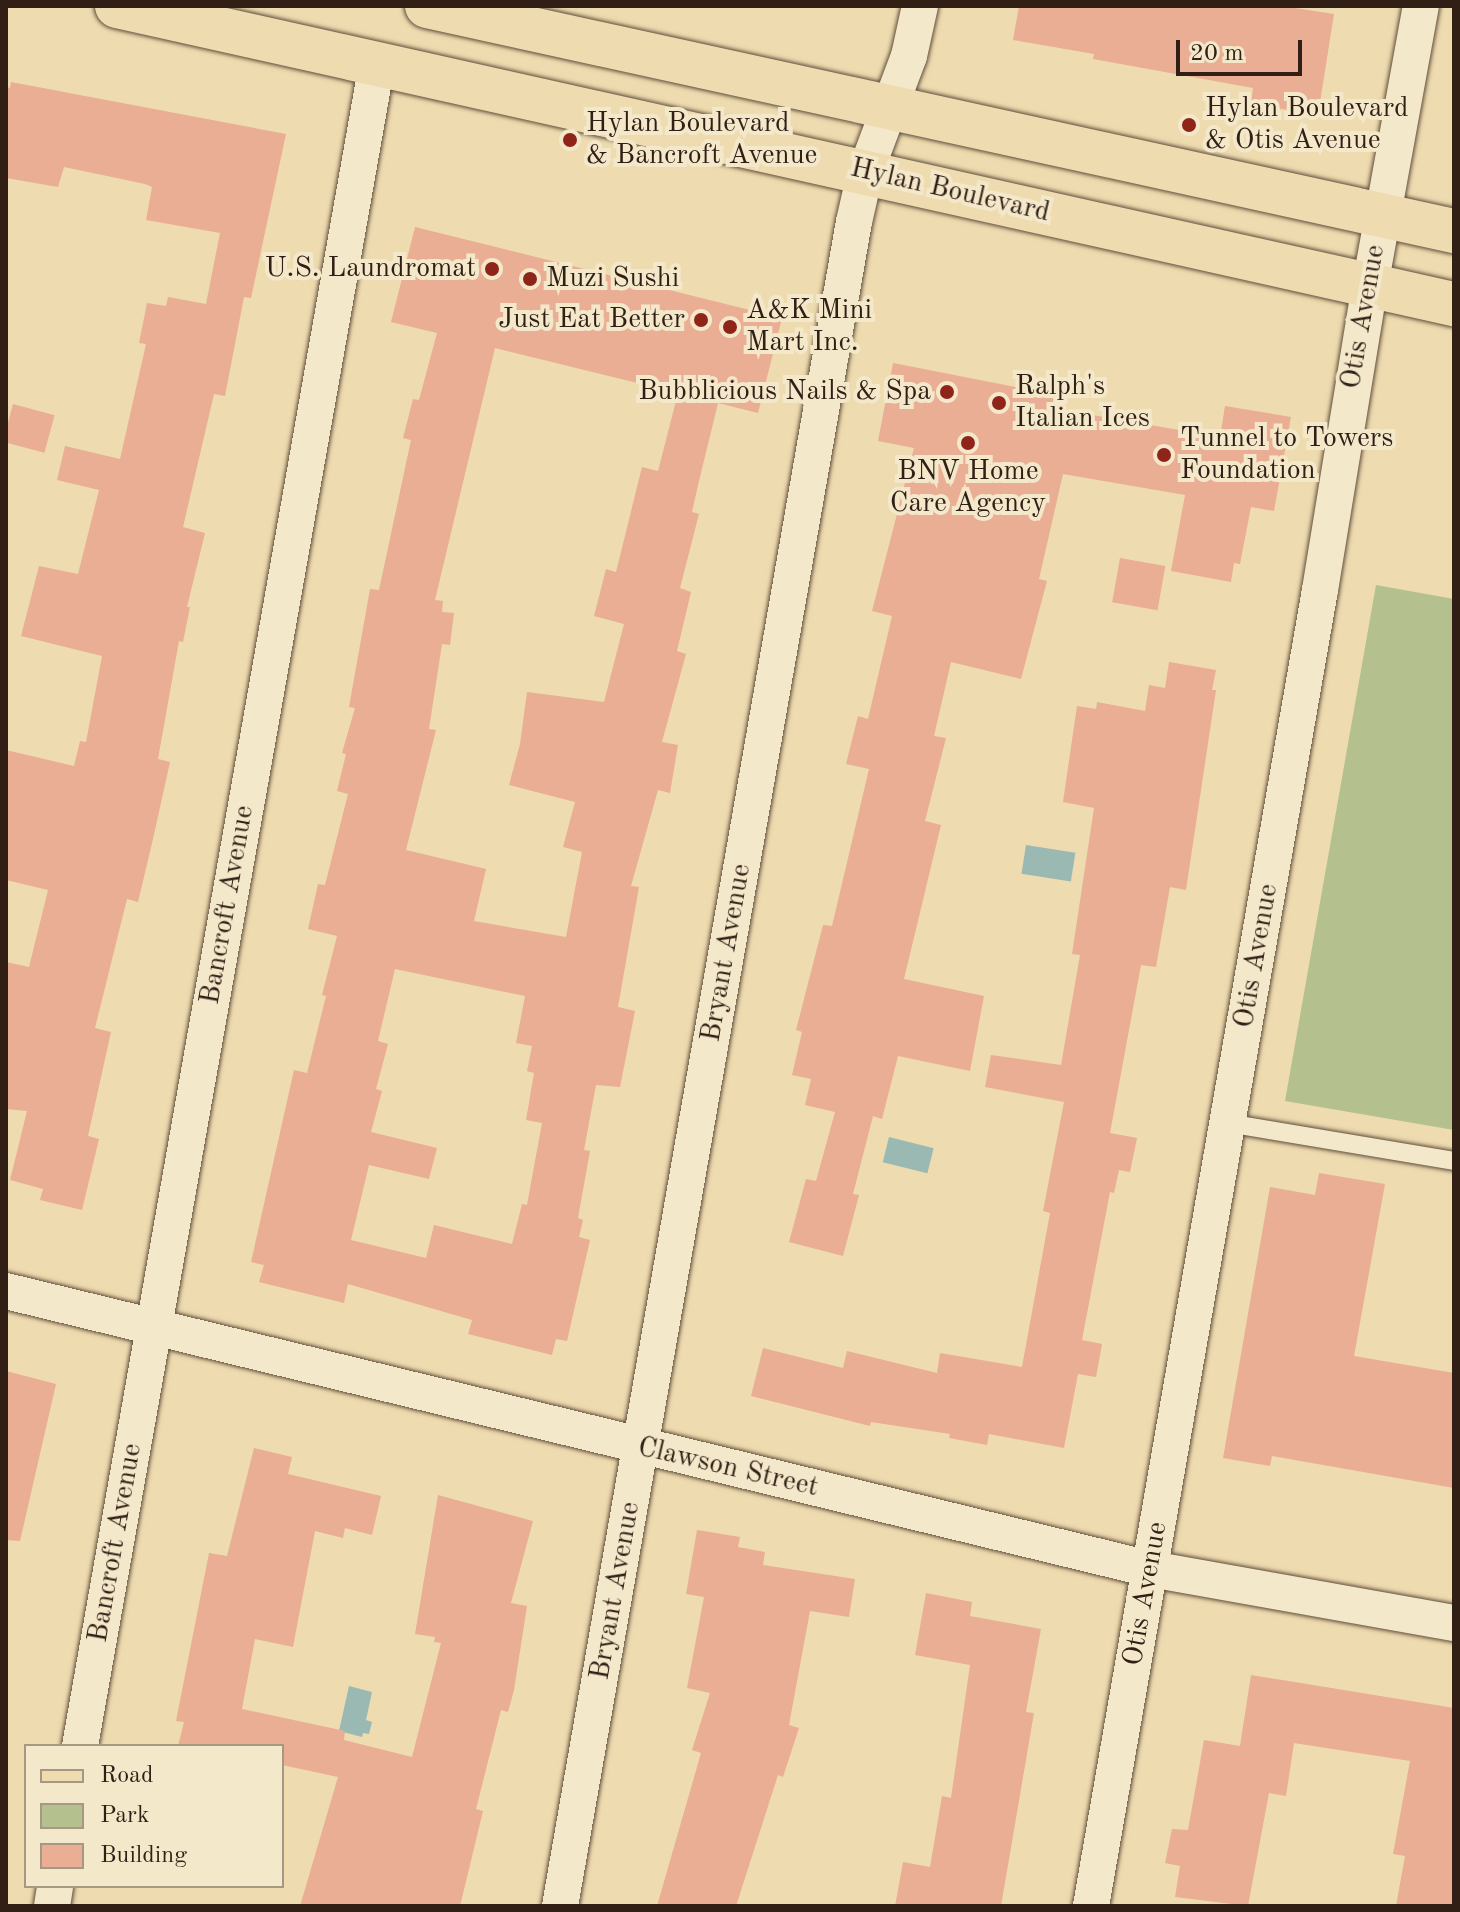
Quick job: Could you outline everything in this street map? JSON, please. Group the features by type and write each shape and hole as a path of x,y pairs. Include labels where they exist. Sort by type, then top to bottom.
{"main road":[{"name":"Hylan Boulevard","path":"117,6 1454,304"},
{"path":"427,6 1454,231"},
{"path":"584,109 594,42"}],"street":[{"name":"Bryant Avenue","path":"560,1906 865,173 909,56 920,6"},
{"name":"Otis Avenue","path":"1091,1906 1382,215 1421,6"},
{"name":"Bancroft Avenue","path":"80,1744 377,63"},
{"name":"Clawson Street","path":"6,1291 1150,1569 1454,1623"}],"lane":[{"path":"1228,1123 1454,1161"}],"green space":[{"path":"1376,585 1454,599 1454,1130 1285,1101"}],"water":[{"path":"1026,845 1075,853 1071,881 1021,874"},
{"path":"889,1137 934,1148 927,1173 883,1162"},
{"path":"349,1686 372,1692 366,1720 372,1722 369,1734 363,1733 362,1737 339,1731"}],"building":[{"path":"1019,6 1282,6 1334,14 1318,115 1251,104 1253,88 1093,59 1094,54 1013,40"},
{"path":"11,82 286,134 251,298 244,297 225,396 214,394 183,527 205,533 187,607 190,607 183,642 179,641 158,759 170,762 153,839 138,902 127,899 95,1028 111,1032 88,1136 99,1139 82,1210 40,1200 43,1189 10,1180 27,1111 6,1109 6,962 29,967 48,890 6,880 6,750 74,766 80,741 86,742 102,656 21,636 39,566 78,574 99,490 57,480 65,446 120,459 146,344 139,343 147,303 166,306 168,297 206,304 220,233 146,220 152,187 145,184 64,167 58,187 6,178 6,87 10,88"},
{"path":"415,227 782,318 758,413 718,403 692,512 699,514 680,588 691,592 677,651 686,654 662,742 678,745 670,793 658,790 631,886 639,887 618,1007 635,1011 620,1087 596,1085 584,1150 590,1151 578,1218 583,1220 579,1237 590,1240 567,1341 556,1339 552,1355 468,1334 472,1320 348,1284 344,1303 259,1282 264,1265 251,1262 294,1070 307,1073 326,996 322,995 337,936 308,929 318,884 325,885 348,794 337,791 346,754 342,753 355,708 349,707 370,589 379,590 411,440 403,438 413,399 419,400 437,333 391,322","holes":["495,348 678,393 658,471 642,467 616,572 606,569 594,616 624,624 604,702 527,692 520,744 509,785 575,802 563,847 582,852 566,937 474,921 486,869 406,850 436,730 429,729 442,644 450,645 454,613 442,612 443,601 435,600","395,969 525,996 516,1043 532,1046 527,1071 534,1073 526,1120 542,1123 527,1205 522,1204 512,1244 434,1225 426,1258 351,1240 369,1165 429,1179 437,1148 371,1132 382,1091 376,1089 388,1044 378,1041"]},
{"path":"893,363 1066,397 1063,410 1220,437 1225,406 1291,417 1274,511 1251,507 1240,564 1234,563 1231,582 1171,571 1185,495 1063,474 1039,579 1047,581 1021,679 951,662 934,736 946,738 925,821 941,825 904,979 984,996 970,1071 898,1056 882,1119 873,1116 853,1194 859,1195 843,1256 789,1242 806,1179 816,1181 835,1112 805,1105 811,1079 792,1075 802,1032 796,1030 823,925 832,926 869,769 846,764 858,716 868,719 892,616 872,611 914,448 878,441"},
{"path":"13,404 55,415 44,453 6,443"},
{"path":"1120,558 1165,566 1157,610 1112,602"},
{"path":"1169,662 1216,670 1212,690 1216,690 1186,890 1170,887 1156,967 1141,965 1110,1133 1137,1138 1130,1172 1119,1170 1114,1193 1110,1192 1082,1340 1102,1344 1096,1377 1078,1374 1064,1448 989,1434 987,1445 949,1438 950,1434 871,1422 870,1426 751,1396 763,1348 843,1368 847,1351 937,1373 940,1353 1022,1367 1050,1213 1043,1211 1064,1102 985,1087 991,1055 1061,1065 1080,955 1072,954 1094,808 1063,802 1077,706 1096,709 1097,702 1145,711 1149,685 1165,688"},
{"path":"1319,1173 1385,1184 1354,1356 1454,1373 1454,1488 1272,1456 1270,1466 1223,1458 1270,1187 1315,1195"},
{"path":"6,1371 56,1384 20,1541 6,1540"},
{"path":"254,1448 292,1457 288,1474 381,1496 372,1535 345,1528 343,1538 315,1531 293,1647 255,1639 242,1709 345,1731 344,1740 412,1757 441,1643 434,1642 435,1637 415,1634 438,1495 533,1521 511,1603 527,1606 514,1690 508,1712 501,1710 476,1809 483,1811 460,1906 300,1906 338,1777 284,1765 284,1744 178,1744 184,1722 176,1721 209,1553 227,1556"},
{"path":"697,1530 740,1537 738,1547 765,1552 763,1565 855,1579 849,1617 810,1611 789,1725 799,1728 783,1777 778,1775 736,1906 657,1906 701,1753 692,1750 710,1693 687,1688 704,1597 686,1594"},
{"path":"926,1593 972,1602 970,1616 1041,1629 1026,1712 1034,1713 1001,1906 895,1906 903,1862 930,1867 942,1796 951,1798 970,1665 915,1655"},
{"path":"1251,1675 1454,1708 1454,1906 1396,1906 1405,1856 1393,1854 1410,1761 1294,1743 1286,1796 1269,1793 1248,1906 1175,1897 1180,1866 1165,1863 1172,1829 1188,1830 1204,1740 1240,1746"}],"place":[{"name":"Hylan Boulevard & Otis Avenue","path":"1189,125"},
{"name":"Hylan Boulevard & Bancroft Avenue","path":"570,140"},
{"name":"U.S. Laundromat","path":"492,269"},
{"name":"Muzi Sushi","path":"530,279"},
{"name":"Just Eat Better","path":"701,320"},
{"name":"A&K Mini Mart Inc.","path":"730,327"},
{"name":"Bubblicious Nails & Spa","path":"947,392"},
{"name":"Ralph's Italian Ices","path":"999,403"},
{"name":"BNV Home Care Agency","path":"968,443"},
{"name":"Tunnel to Towers Foundation","path":"1164,455"}]}
